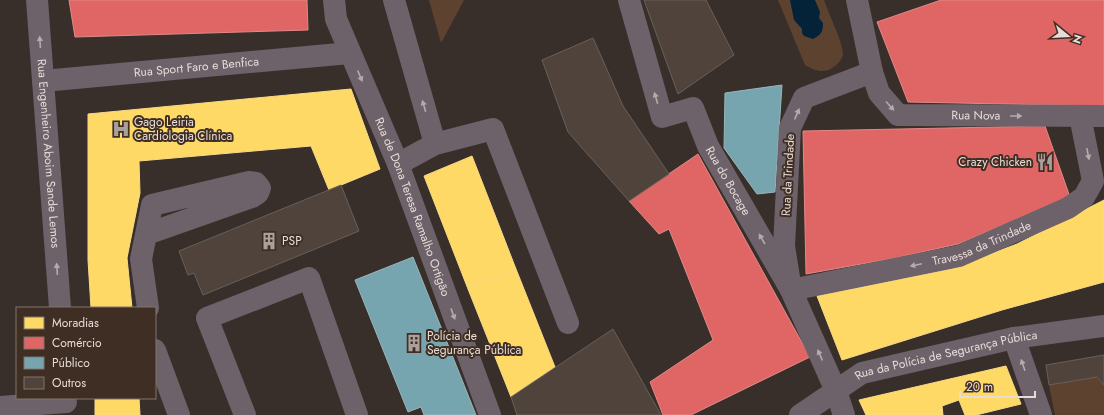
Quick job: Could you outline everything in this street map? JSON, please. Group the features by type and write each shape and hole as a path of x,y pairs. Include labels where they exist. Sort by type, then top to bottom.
{"street":[{"name":"Rua Engenheiro Aboim Sande Lemos","path":"37,0 60,307"},
{"name":"Rua de Dona Teresa Ramalho Ortigão","path":"334,0 336,19 398,164 490,415"},
{"path":"394,0 435,144"},
{"name":"Rua do Bocage","path":"629,0 662,117 694,108 708,146 791,290 836,391 844,415"},
{"name":"Rua Nova","path":"857,0 872,72 879,93 898,115 1104,116"},
{"name":"Rua Sport Faro e Benfica","path":"43,82 350,52"},
{"name":"Rua da Trindade","path":"791,290 784,246 790,128 804,98 872,72"},
{"name":"Travessa da Trindade","path":"791,290 959,256 1068,208 1084,197 1093,181 1080,116"},
{"path":"398,164 435,144 493,128 568,323"},
{"path":"147,234 141,259 148,307"},
{"path":"245,415 206,318 309,278 357,415"},
{"name":"Rua da Polícia de Segurança Pública","path":"800,415 862,373 1014,338 1104,326"},
{"path":"1014,338 1041,415"},
{"path":"156,353 179,415"},
{"path":"156,366 164,415"},
{"path":"0,407 66,405"}],"shaded area":[{"path":"429,0 464,0 441,43"},
{"path":"778,0 824,0 838,35 843,54 834,67 826,71 822,71 815,70 805,65"},
{"path":"1097,377 1104,385 1104,415 1055,415 1049,385"}],"water":[{"path":"790,0 815,0 820,12 819,18 823,23 823,29 818,36 813,39 804,36 802,29 794,20"}],"building: Moradias":[{"path":"351,89 380,169 329,190 311,146 139,161 140,193 127,258 132,307 91,307 88,260 88,114"},
{"path":"472,156 516,269 468,289 424,176"},
{"path":"1104,200 1104,282 1002,310 842,360 817,296 951,269 1017,244"},
{"path":"516,269 555,367 511,397 468,289"},
{"path":"1006,366 1021,404 976,415 965,415 959,400 942,406 943,415 866,415 859,400"},
{"path":"95,399 139,399 140,415 95,415"}],"building: Comércio":[{"path":"69,0 307,0 308,30 75,37"},
{"path":"941,0 1104,0 1104,106 908,102 877,22"},
{"path":"1045,126 1070,197 958,244 895,258 806,274 803,131"},
{"path":"698,154 810,357 691,415 663,415 650,382 713,340 669,229 659,234 629,201"}],"building: Público":[{"path":"782,85 775,192 757,194 724,148 725,93"},
{"name":"Polícia de Segurança Pública","path":"413,257 476,415 424,415 421,407 408,412 355,280"}],"building: Outros":[{"path":"644,0 706,0 734,55 678,94"},
{"path":"593,38 623,106 669,174 629,201 568,132 542,60"},
{"name":"PSP","path":"341,185 359,231 203,295 194,273 188,275 179,251"},
{"path":"613,329 661,415 517,415 511,397"},
{"path":"1104,355 1104,385 1097,377 1049,385 1046,365"}],"place":[{"name":"Gago Leiria Cardiologia Clínica","path":"121,129"},
{"name":"Crazy Chicken","path":"1045,162"},
{"name":"PSP","path":"269,241"},
{"name":"Polícia de Segurança Pública","path":"414,343"}]}
